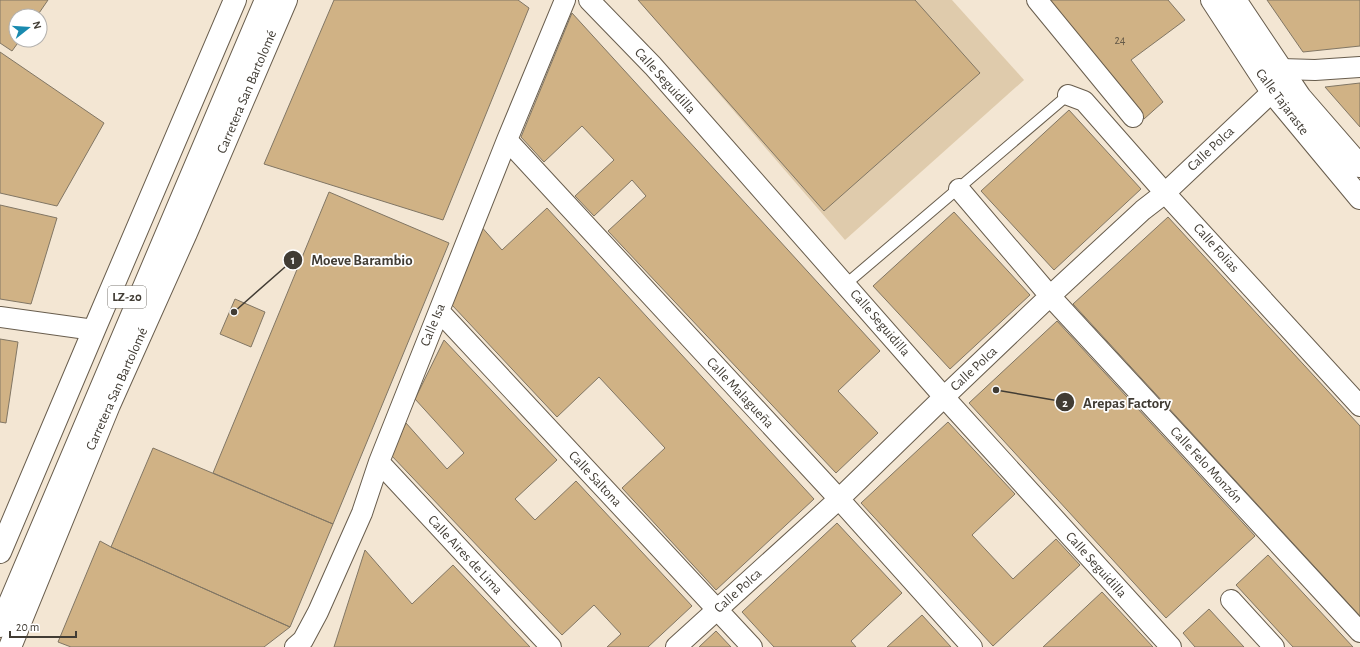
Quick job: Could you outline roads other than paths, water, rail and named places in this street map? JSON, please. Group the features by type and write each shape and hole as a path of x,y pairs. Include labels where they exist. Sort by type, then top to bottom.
{"street":[{"path":"0,552 235,0"},
{"name":"Carretera San Bartolomé","path":"0,594 254,0"},
{"name":"Carretera San Bartolomé","path":"0,626 266,0"},
{"name":"Carretera San Bartolomé","path":"10,647 109,405 186,233 286,0"},
{"name":"Calle Isa","path":"295,647 303,640 318,612 362,513 379,462 507,140 565,0"},
{"name":"Calle Seguidilla","path":"589,0 653,66 944,397 1171,647"},
{"path":"1037,0 1133,117"},
{"name":"Calle Tajaraste","path":"1212,0 1272,92 1360,198"},
{"name":"Calle Tajaraste","path":"1235,0 1300,97 1360,166"},
{"path":"1281,69 1315,70 1360,66"},
{"name":"Calle Polca","path":"676,647 839,499 1050,296 1143,210 1165,193 1272,92"},
{"name":"Calle Folias","path":"1068,95 1084,101 1165,193 1360,406"},
{"name":"Calle Malagueña","path":"507,140 839,499 972,647"},
{"name":"Calle Felo Monzón","path":"958,189 1050,296 1360,632"},
{"path":"30,556 83,448 109,405 125,349 152,269"},
{"name":"Calle Saltona","path":"439,311 752,647"},
{"path":"0,317 94,330"},
{"name":"Calle Aires de Lima","path":"379,462 551,647"},
{"path":"1231,600 1274,647"}],"lane":[{"path":"846,284 1068,95"}],"place":[{"name":"Moeve Barambio","path":"234,312"},
{"name":"Arepas Factory","path":"996,390"}]}
